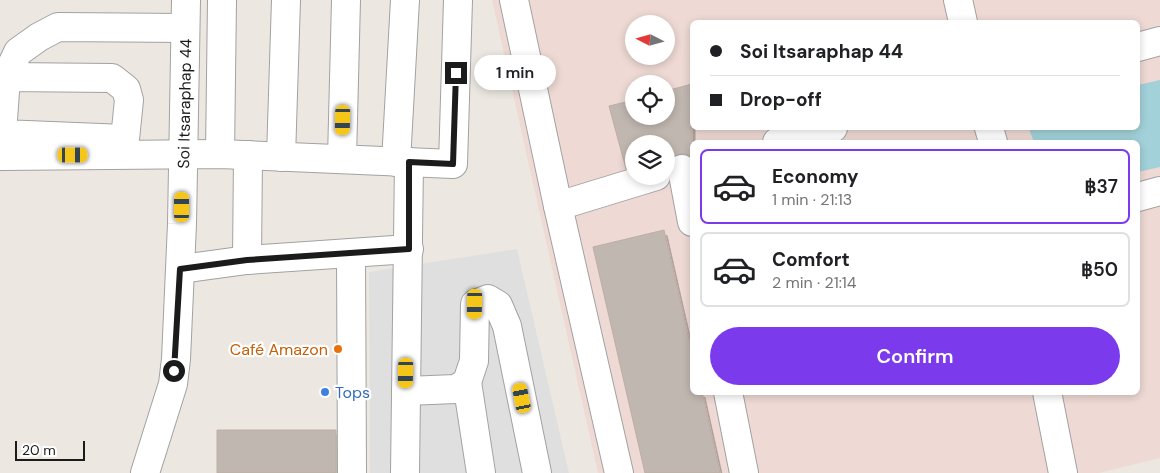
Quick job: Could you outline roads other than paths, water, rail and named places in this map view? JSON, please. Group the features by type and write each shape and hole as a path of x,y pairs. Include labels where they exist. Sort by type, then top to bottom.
{"street":[{"name":"Soi Itsaraphap 44","path":"145,473 173,384 180,269 186,0"},
{"path":"220,154 222,0"},
{"path":"281,157 286,0"},
{"path":"342,160 346,0"},
{"path":"405,0 403,162 409,249 405,473"},
{"path":"0,156 220,154 453,164 458,0"},
{"path":"514,0 558,206 619,473"},
{"path":"958,0 963,20"},
{"path":"6,77 112,78 126,89 129,100 125,139 2,134 6,77 18,52 39,37 58,27 185,28"},
{"path":"1140,46 1160,41"},
{"path":"786,140 824,130"},
{"path":"247,260 248,155"},
{"path":"675,174 690,216"},
{"path":"558,206 628,185"},
{"path":"1140,197 1160,192"},
{"path":"180,269 247,260 409,249"},
{"path":"351,253 352,473"},
{"path":"481,473 467,382 474,361 475,304 488,299 498,305 507,326 538,473"},
{"path":"406,391 456,389 467,382"},
{"path":"729,395 744,473"},
{"path":"1048,395 1063,473"}],"water":[{"path":"1160,80 1160,167 1140,172 1140,140 1033,140 1029,130 1140,130 1140,85"}],"place":[{"name":"Café Amazon","path":"338,349"},
{"name":"Tops","path":"325,392"}]}
